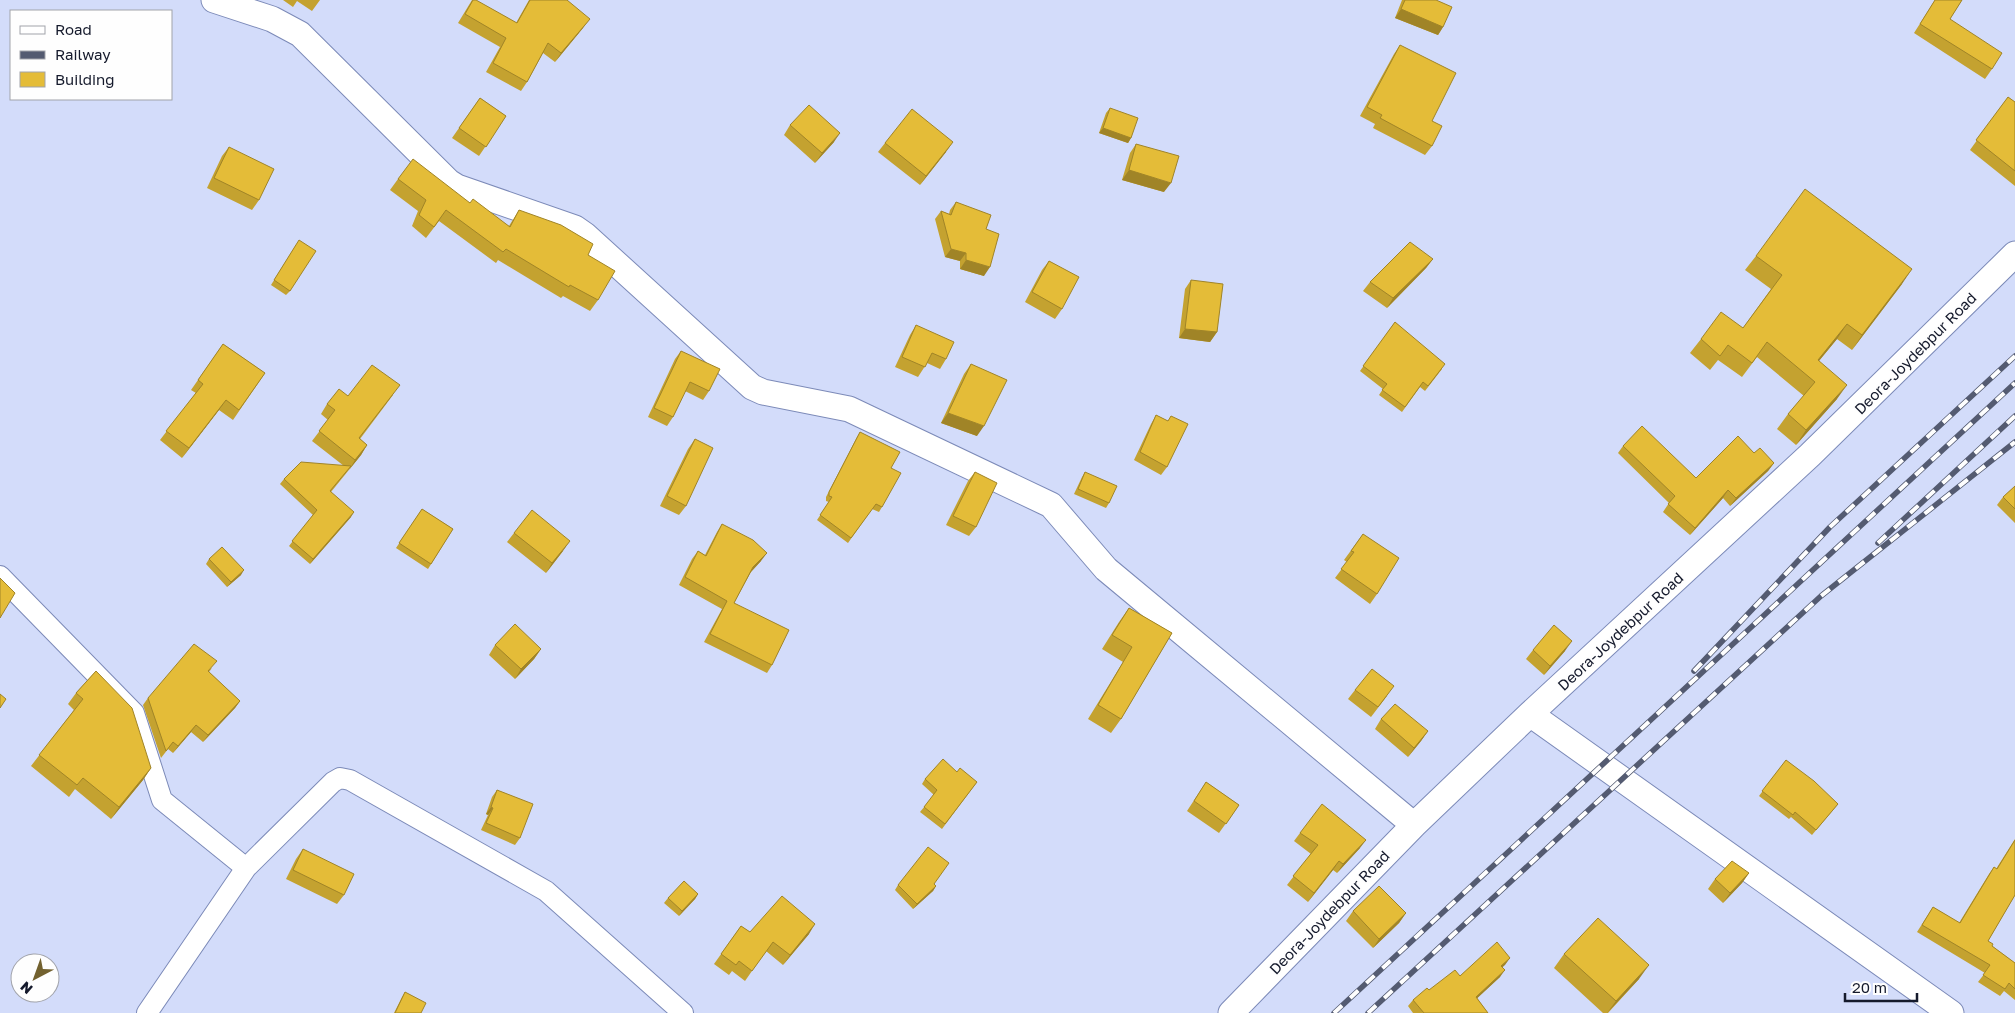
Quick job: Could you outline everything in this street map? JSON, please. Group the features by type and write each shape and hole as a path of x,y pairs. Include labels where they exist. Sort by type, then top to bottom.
{"street":[{"path":"214,0 272,19 300,34 449,182 457,187 580,232 752,387 763,392 849,409 1051,505 1106,569 1414,825"},
{"name":"Deora-Joydebpur Road","path":"1231,1013 1414,825 1530,714 1810,455 2015,254"},
{"path":"0,576 134,713 162,800 246,868"},
{"path":"1530,714 1951,1013"},
{"path":"147,1013 246,868 333,782 340,778 350,780 546,892 683,1013"}],"building":[{"path":"473,0 517,23 530,0 567,0 590,19 561,53 548,43 527,82 493,63 506,38 465,14"},
{"path":"1405,0 1436,0 1452,7 1443,27 1401,9"},
{"path":"1935,0 1962,0 1950,19 2002,53 1992,69 1920,24"},
{"path":"1400,45 1456,73 1432,121 1442,126 1432,146 1380,118 1382,115 1367,107"},
{"path":"2008,97 2015,102 2015,171 1976,140"},
{"path":"480,98 506,116 486,147 459,128"},
{"path":"809,105 840,133 822,153 790,125"},
{"path":"1110,108 1138,118 1131,138 1103,128"},
{"path":"912,109 953,142 926,176 885,143"},
{"path":"1136,144 1179,156 1171,183 1129,170"},
{"path":"229,147 274,169 259,200 214,178"},
{"path":"413,159 470,203 473,199 510,227 519,210 561,225 593,244 588,255 615,271 598,300 570,285 569,287 506,249 503,252 446,210 434,227 419,215 426,200 398,179"},
{"path":"1805,189 1912,269 1862,335 1847,324 1818,360 1847,385 1806,430 1788,414 1815,382 1767,342 1752,363 1728,345 1720,356 1701,339 1721,312 1743,328 1782,275 1756,256"},
{"path":"956,202 991,215 986,229 999,234 990,267 966,260 966,253 951,249 941,211 951,215"},
{"path":"299,240 316,251 290,291 274,280"},
{"path":"1410,242 1433,259 1393,298 1370,282"},
{"path":"1049,261 1079,277 1062,309 1032,292"},
{"path":"1191,280 1223,284 1217,332 1185,329"},
{"path":"1395,322 1445,364 1428,386 1423,382 1405,407 1382,390 1387,384 1363,366"},
{"path":"916,325 954,342 946,359 932,353 925,367 902,357"},
{"path":"223,344 265,373 239,410 226,400 189,448 166,431 203,384 198,380"},
{"path":"681,351 720,369 709,391 690,382 673,417 654,408"},
{"path":"971,364 1007,380 984,426 948,413"},
{"path":"372,365 400,385 359,438 367,445 355,460 319,431 335,410 327,404 339,389 348,396"},
{"path":"1156,415 1168,421 1171,416 1188,424 1167,467 1140,452"},
{"path":"1642,426 1696,478 1738,436 1754,453 1760,448 1774,463 1736,498 1728,490 1695,528 1668,504 1675,496 1623,446"},
{"path":"860,432 900,452 891,468 901,473 882,507 876,504 851,538 820,515 832,497 829,496 829,492"},
{"path":"695,439 713,448 686,506 667,496"},
{"path":"301,462 351,466 330,491 354,512 313,559 292,541 317,510 284,479"},
{"path":"975,472 997,483 976,527 953,516"},
{"path":"1085,472 1117,486 1109,503 1078,489"},
{"path":"2015,486 2015,509 2003,497"},
{"path":"422,509 453,529 431,564 399,543"},
{"path":"532,510 570,541 552,563 514,533"},
{"path":"722,524 753,540 767,553 753,567 734,603 789,630 772,665 710,634 727,601 685,577 698,551 706,556"},
{"path":"1363,534 1399,558 1377,594 1341,569 1354,552 1351,551"},
{"path":"222,547 244,570 231,582 209,559"},
{"path":"0,578 15,593 0,618"},
{"path":"1129,608 1172,633 1121,719 1098,705 1132,647 1112,635"},
{"path":"515,624 541,649 521,669 495,645"},
{"path":"1554,625 1572,641 1550,666 1533,650"},
{"path":"194,644 217,661 208,671 240,701 208,735 196,725 178,746 173,742 166,751 148,698"},
{"path":"1372,669 1394,686 1378,707 1355,690"},
{"path":"96,671 132,708 151,768 119,807 83,778 77,785 39,755 83,699 76,693"},
{"path":"0,694 6,699 0,708"},
{"path":"1395,704 1428,731 1414,748 1381,719"},
{"path":"943,759 957,772 960,768 977,782 945,824 924,807 937,790 925,779"},
{"path":"1786,760 1814,781 1838,804 1816,830 1795,812 1793,815 1762,791"},
{"path":"1206,782 1239,805 1226,824 1194,801"},
{"path":"497,790 533,804 520,838 486,823 493,808 491,807"},
{"path":"1322,804 1366,840 1343,864 1339,861 1314,893 1293,876 1318,845 1300,833"},
{"path":"2015,840 2015,895 1988,941 2015,963 2015,989 2009,983 2005,989 1983,975 1990,965 1922,925 1933,907 1960,923 1994,867 1997,869"},
{"path":"928,847 949,863 934,884 936,886 917,904 898,885"},
{"path":"303,849 354,874 344,895 293,870"},
{"path":"1732,861 1749,873 1730,893 1715,879"},
{"path":"684,881 698,894 682,911 668,898"},
{"path":"1379,886 1406,913 1379,939 1353,911"},
{"path":"782,896 815,924 790,955 773,942 752,971 739,961 736,965 721,954 741,926 750,932"},
{"path":"1598,918 1649,965 1616,1001 1564,954"},
{"path":"1497,942 1510,958 1501,966 1505,970 1476,997 1488,1013 1424,1013 1413,1000 1427,988 1429,990 1455,970 1460,976"},
{"path":"405,992 426,1003 421,1013 395,1013"}],"railway":[{"path":"1694,671 1830,527 2015,356"},
{"path":"1334,1013 2015,383"},
{"path":"1878,543 2015,416"},
{"path":"1368,1013 1821,596 2015,442"}]}
